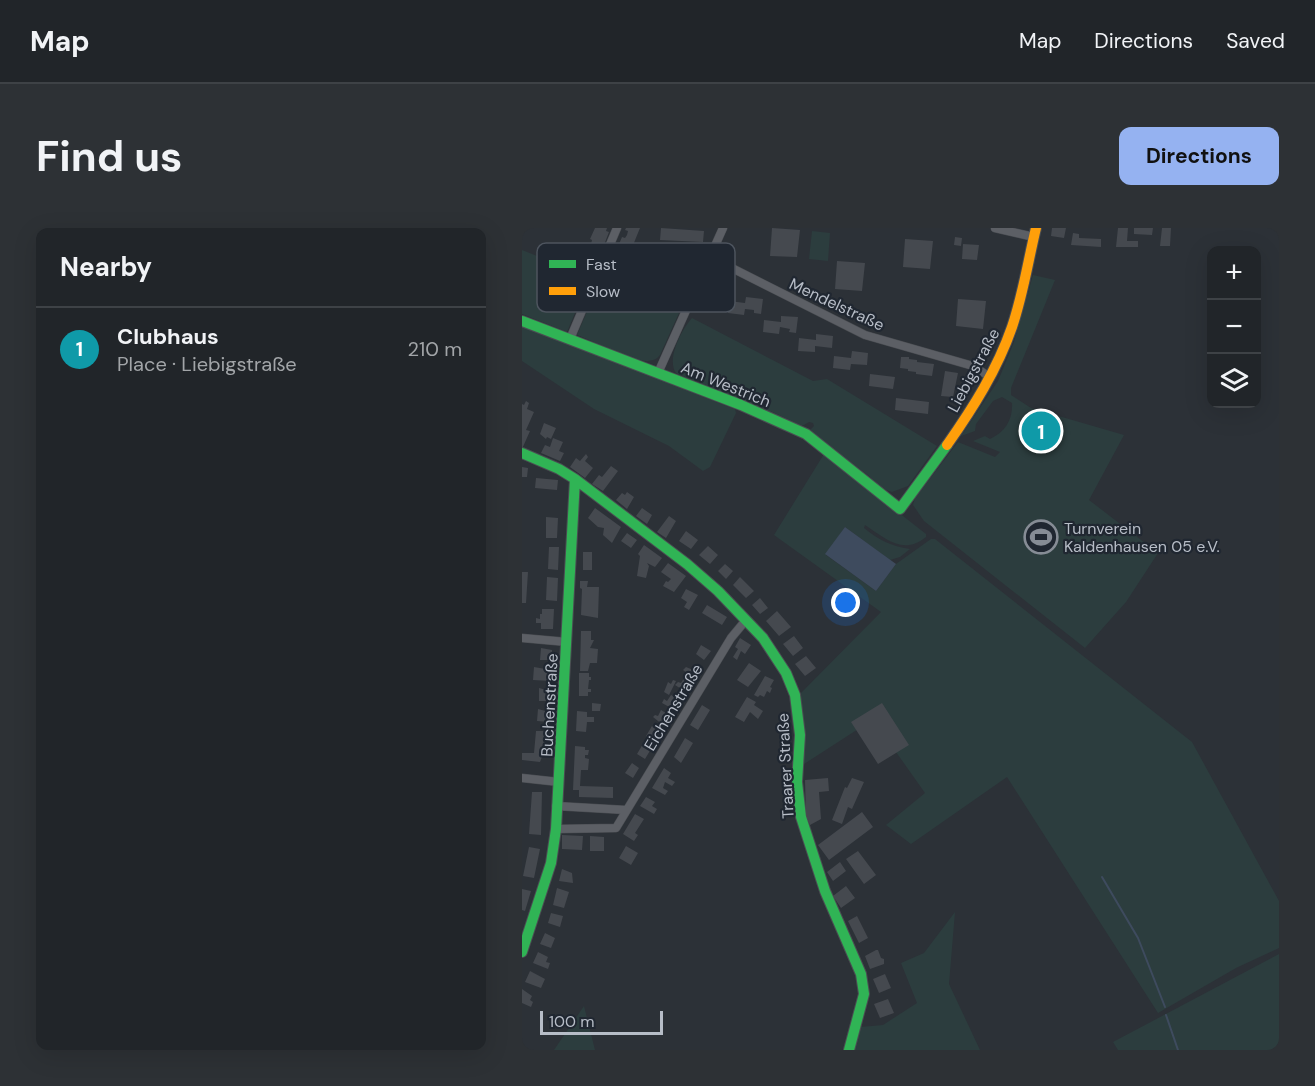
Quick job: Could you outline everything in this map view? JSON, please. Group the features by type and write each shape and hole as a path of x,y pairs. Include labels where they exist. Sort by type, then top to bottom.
{"street":[{"path":"612,243 618,228"},
{"path":"716,243 723,228"},
{"path":"995,228 1035,232"},
{"name":"Liebigstraße","path":"900,509 974,408 1008,341 1022,298 1035,232"},
{"name":"Mendelstraße","path":"735,269 865,335 973,366 990,377"},
{"path":"570,339 582,312"},
{"path":"658,373 685,312"},
{"name":"Am Westrich","path":"522,321 741,405 806,434 900,509"},
{"name":"Traarer Straße","path":"522,453 559,469 575,479 687,564 718,591 763,638 786,673 795,695 800,735 797,782 801,817 825,891 861,975 864,994 849,1050"},
{"name":"Buchenstraße","path":"522,952 526,926 551,863 556,829 575,479"},
{"name":"Eichenstraße","path":"556,829 616,828 731,638 746,620"},
{"path":"522,638 567,642"},
{"path":"522,778 559,782"},
{"path":"556,806 626,810"}],"shaded area":[{"path":"812,231 830,233 828,261 809,259"},
{"path":"522,250 537,256 537,312 575,312 567,332 522,314"},
{"name":"Turnverein Kaldenhausen 05 e.V.","path":"1033,275 1055,280 1011,388 1011,395 1031,408 1124,435 1089,500 1158,553 1126,602 1085,648 924,521 913,505 915,498 958,442 995,457 1000,452 973,441 985,436 990,439 1007,425 1012,403 1002,397 993,401 976,424 975,431 961,436 998,381 1014,342"},
{"path":"587,312 679,313 660,355 654,360 633,358 577,335"},
{"path":"692,318 813,381 827,379 937,446 908,486 892,492 881,488 869,476 812,434 809,431 814,426 813,423 809,422 802,426 701,384 702,379 696,376 694,381 676,373 673,367 674,352 684,329"},
{"path":"522,325 735,409 736,413 710,467 703,471 669,446 594,409 522,361"},
{"path":"824,454 926,534 926,537 918,542 902,545 887,540 865,525 864,528 880,539 910,549 900,557 890,560 845,527 826,555 876,591 896,564 931,539 935,539 1192,742 1279,901 1279,948 1236,968 1158,1013 1007,777 911,844 886,825 925,793 896,752 869,722 801,766 799,695 881,612 774,535"},
{"path":"955,912 949,984 980,1050 853,1050 860,1027 883,1025 917,1003 901,963 924,953"},
{"path":"1279,954 1279,1050 1118,1050 1113,1042"},
{"path":"584,1006 595,1050 554,1050"}],"water":[{"path":"845,527 896,564 876,591 825,554"}],"building":[{"path":"595,228 607,228 606,231 609,232 605,243 591,243 590,239"},
{"path":"626,228 640,228 634,243 620,243 622,237 625,238 627,235 628,231 625,230"},
{"path":"661,228 704,231 703,242 660,240"},
{"path":"772,228 800,230 797,257 770,256"},
{"path":"1052,228 1066,228 1064,238 1051,236"},
{"path":"1118,228 1128,228 1127,241 1138,241 1138,247 1116,247"},
{"path":"1134,228 1153,228 1152,235 1134,234"},
{"path":"1162,228 1171,228 1170,246 1160,246"},
{"path":"1073,233 1079,234 1079,238 1101,239 1101,247 1071,245"},
{"path":"955,237 962,238 961,246 954,245"},
{"path":"905,239 933,241 930,269 903,267"},
{"path":"963,244 979,245 977,260 962,259"},
{"path":"837,261 865,263 862,291 835,289"},
{"path":"746,297 763,299 761,314 745,309 744,315 728,313 735,312 735,302 745,303"},
{"path":"958,299 986,301 983,329 956,326"},
{"path":"781,316 798,317 796,333 780,327 779,334 763,332 764,320 781,322"},
{"path":"816,334 833,336 832,348 815,346 815,352 798,351 799,338 816,340"},
{"path":"852,351 868,353 867,365 851,364 850,370 833,368 834,356 851,358"},
{"path":"901,357 934,364 932,376 916,374 908,369 900,368"},
{"path":"945,371 958,373 953,397 941,396"},
{"path":"870,374 895,377 893,389 869,386"},
{"path":"896,398 929,402 928,414 895,410"},
{"path":"526,401 529,403 527,409 534,412 526,430 530,431 522,449 522,404 524,405"},
{"path":"1038,415 1047,422 1043,427 1051,433 1049,436 1059,443 1053,451 1043,443 1040,447 1028,438 1035,429 1034,421"},
{"path":"544,423 556,428 551,439 547,437 546,439 540,434"},
{"path":"553,438 563,442 559,451 564,453 560,461 541,453 545,445 550,447"},
{"path":"586,454 588,457 585,461 593,468 585,478 570,467 576,458 580,461"},
{"path":"611,466 618,471 603,491 592,484"},
{"path":"522,467 528,468 527,477 522,477"},
{"path":"536,478 558,480 557,490 535,488"},
{"path":"627,492 634,497 627,509 616,500 622,493 625,495"},
{"path":"595,508 621,527 612,543 603,535 604,528 598,527 588,518"},
{"path":"642,508 652,515 647,524 636,516"},
{"path":"669,516 676,521 666,538 657,532"},
{"path":"546,517 558,518 557,538 546,538"},
{"path":"686,531 698,540 691,549 679,541"},
{"path":"627,533 637,540 631,548 621,541"},
{"path":"644,545 662,558 655,567 647,563 649,566 646,578 637,576 640,556 638,554"},
{"path":"708,546 718,555 710,564 699,555"},
{"path":"549,547 559,547 558,570 548,569"},
{"path":"583,552 592,552 592,570 583,570"},
{"path":"668,563 686,576 674,592 663,586 671,579 661,572"},
{"path":"725,564 733,571 726,579 718,571"},
{"path":"522,572 528,572 526,603 522,603"},
{"path":"547,577 558,578 557,601 546,600"},
{"path":"740,577 754,591 746,598 733,585"},
{"path":"580,581 588,581 587,587 599,587 598,618 581,615"},
{"path":"686,589 698,595 689,610 684,607 687,602 681,598"},
{"path":"760,598 768,608 760,614 752,605"},
{"path":"707,605 727,617 722,625 702,613"},
{"path":"542,609 554,609 553,629 541,629 541,623 536,623 536,618 540,619"},
{"path":"777,611 791,627 779,636 766,621"},
{"path":"581,631 591,631 591,640 594,640 590,648 598,649 597,663 590,663 588,671 580,671"},
{"path":"794,636 803,648 793,656 783,644"},
{"path":"740,638 751,645 745,654 741,651 737,660 733,657 738,649 735,647"},
{"path":"701,645 711,651 704,660 696,654"},
{"path":"541,648 552,650 552,660 540,660"},
{"path":"806,656 816,668 805,676 795,664"},
{"path":"749,663 761,671 748,687 737,680"},
{"path":"534,667 551,670 551,681 533,680"},
{"path":"686,667 698,672 686,692 675,685 678,682 681,683 687,673 683,670"},
{"path":"579,673 589,673 591,677 588,689 591,689 591,692 588,692 588,696 579,696"},
{"path":"765,676 774,680 770,687 772,688 770,693 767,691 764,697 760,695 758,697 754,695"},
{"path":"673,680 676,681 669,695 664,692 668,682 671,684"},
{"path":"539,688 550,691 550,701 539,701"},
{"path":"671,695 679,699 673,709 662,703 664,699 667,701"},
{"path":"747,697 756,702 754,705 763,711 758,719 750,712 744,722 735,717"},
{"path":"592,703 601,704 600,711 592,711"},
{"path":"882,703 909,745 878,764 851,722"},
{"path":"702,705 710,710 698,730 690,725"},
{"path":"538,709 549,712 549,722 537,721"},
{"path":"661,710 669,715 663,725 653,717 658,716"},
{"path":"577,711 587,712 587,717 594,717 594,722 587,722 586,732 576,731"},
{"path":"652,726 659,731 653,741 646,736"},
{"path":"536,731 547,731 545,754 540,762 522,760 522,753 534,753"},
{"path":"685,738 693,743 681,763 674,757"},
{"path":"643,744 651,749 645,759 637,754"},
{"path":"575,746 589,750 588,755 585,755 585,758 589,759 588,770 581,770 580,786 613,787 613,798 579,797 579,790 573,790"},
{"path":"632,763 639,768 633,778 625,773"},
{"path":"664,768 671,773 668,778 675,782 672,786 665,782 663,788 668,791 665,795 652,788"},
{"path":"828,778 829,791 819,792 821,819 810,825 806,816 805,780"},
{"path":"852,778 864,782 852,809 848,807 842,824 832,820 845,787 847,788"},
{"path":"532,792 542,792 541,835 529,834"},
{"path":"646,797 655,802 652,806 657,809 654,814 640,806"},
{"path":"862,812 873,827 829,860 818,845"},
{"path":"635,814 644,819 635,833 638,835 634,841 623,834"},
{"path":"562,835 583,836 582,850 562,849"},
{"path":"590,836 604,837 604,851 590,851"},
{"path":"626,846 638,853 631,865 619,858"},
{"path":"529,847 540,849 534,878 523,876"},
{"path":"858,851 876,875 864,884 846,859"},
{"path":"840,862 846,871 833,881 827,872"},
{"path":"562,869 572,873 573,883 559,881"},
{"path":"846,886 855,898 841,908 833,896"},
{"path":"557,888 569,892 564,908 553,905"},
{"path":"522,889 531,891 525,911 522,910"},
{"path":"551,913 563,916 560,927 548,923"},
{"path":"857,916 868,938 859,943 848,921"},
{"path":"545,933 555,938 551,948 540,944"},
{"path":"876,950 884,959 884,964 870,969 865,956"},
{"path":"538,952 548,957 546,962 550,963 548,969 533,963"},
{"path":"530,971 545,979 541,988 525,982"},
{"path":"885,974 891,988 879,993 873,979"},
{"path":"522,989 532,996 531,1007 522,1003"},
{"path":"888,999 894,1013 880,1018 874,1004"}],"waterway":[{"path":"1102,877 1138,938 1165,1007"},
{"path":"1166,1015 1178,1050"}],"traffic: fast":[{"path":"522,321 741,405 806,434 900,509 947,445"},
{"path":"522,453 559,469 575,479 687,564 718,591 763,638 786,673 795,695 800,735 797,782 801,817 825,891 861,974 864,994 849,1050"},
{"path":"522,952 551,863 556,829 575,479"}],"traffic: slow":[{"path":"947,445 984,388 1006,343 1019,303 1036,228"}],"place":[{"name":"Clubhaus","path":"1041,431"},
{"name":"Turnverein Kaldenhausen 05 e.V.","path":"1041,537"}]}
